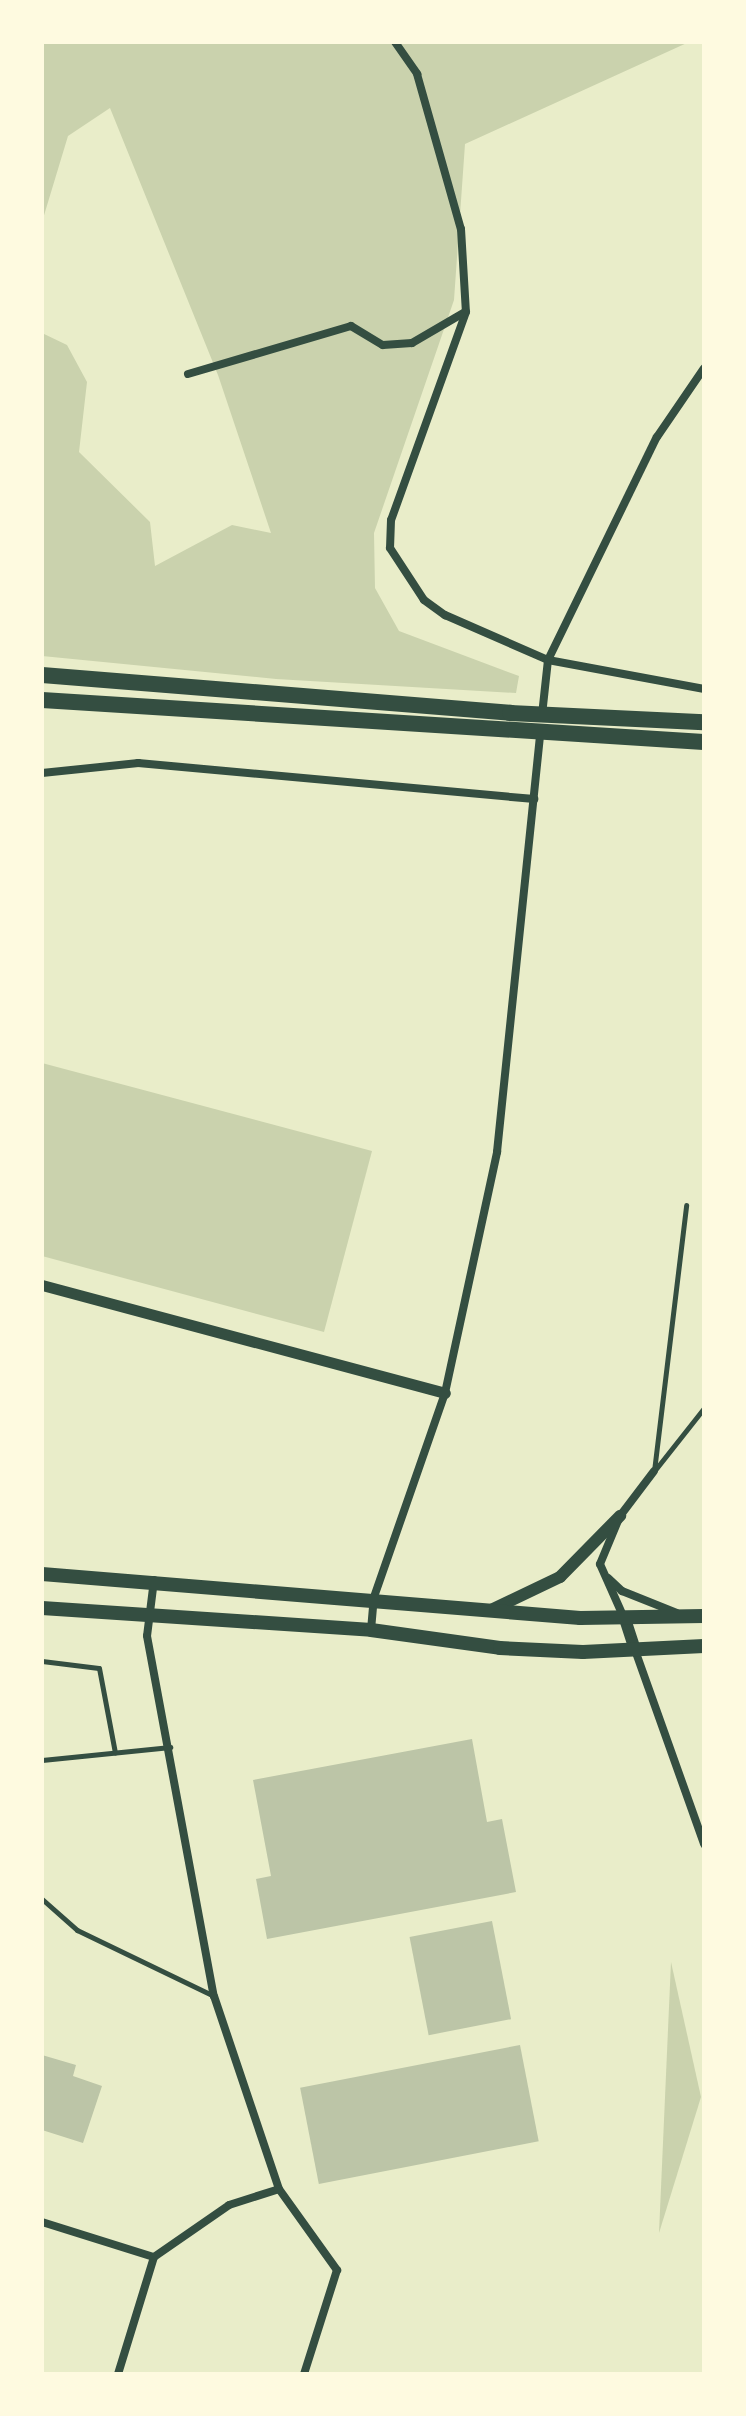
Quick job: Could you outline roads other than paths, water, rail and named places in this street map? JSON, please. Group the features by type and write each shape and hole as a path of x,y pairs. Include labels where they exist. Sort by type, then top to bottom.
{"highway":[{"path":"42,675 575,718 704,722"},
{"path":"42,700 510,733 704,742"}],"main road":[{"path":"489,1611 560,1577 620,1516"},
{"path":"42,1574 374,1597 489,1611 625,1619 704,1616"},
{"path":"42,1608 371,1630 500,1648 635,1650 704,1646"},
{"path":"625,1619 635,1650"}],"street":[{"path":"395,42 417,74 461,229 466,312 391,520 390,548 424,600 445,615 548,660 704,689"},
{"path":"188,374 351,326 383,345 412,343 466,312"},
{"path":"371,1630 374,1597 445,1393 497,1152 548,660 657,437 704,368"},
{"path":"42,773 138,763 534,799"},
{"path":"42,1285 445,1393"},
{"path":"625,1619 600,1564 620,1516 654,1471"},
{"path":"604,1575 622,1591 685,1617"},
{"path":"154,1580 147,1636 171,1747 214,1996 279,2189 337,2270 304,2374"},
{"path":"635,1650 704,1844"},
{"path":"118,2374 154,2257 229,2205 279,2189"},
{"path":"42,2222 154,2257"}],"lane":[{"path":"654,1471 686,1205"},
{"path":"654,1471 704,1408"},
{"path":"42,1661 99,1668 115,1753"},
{"path":"42,1760 171,1747"},
{"path":"42,1899 77,1930 214,1996"}]}
